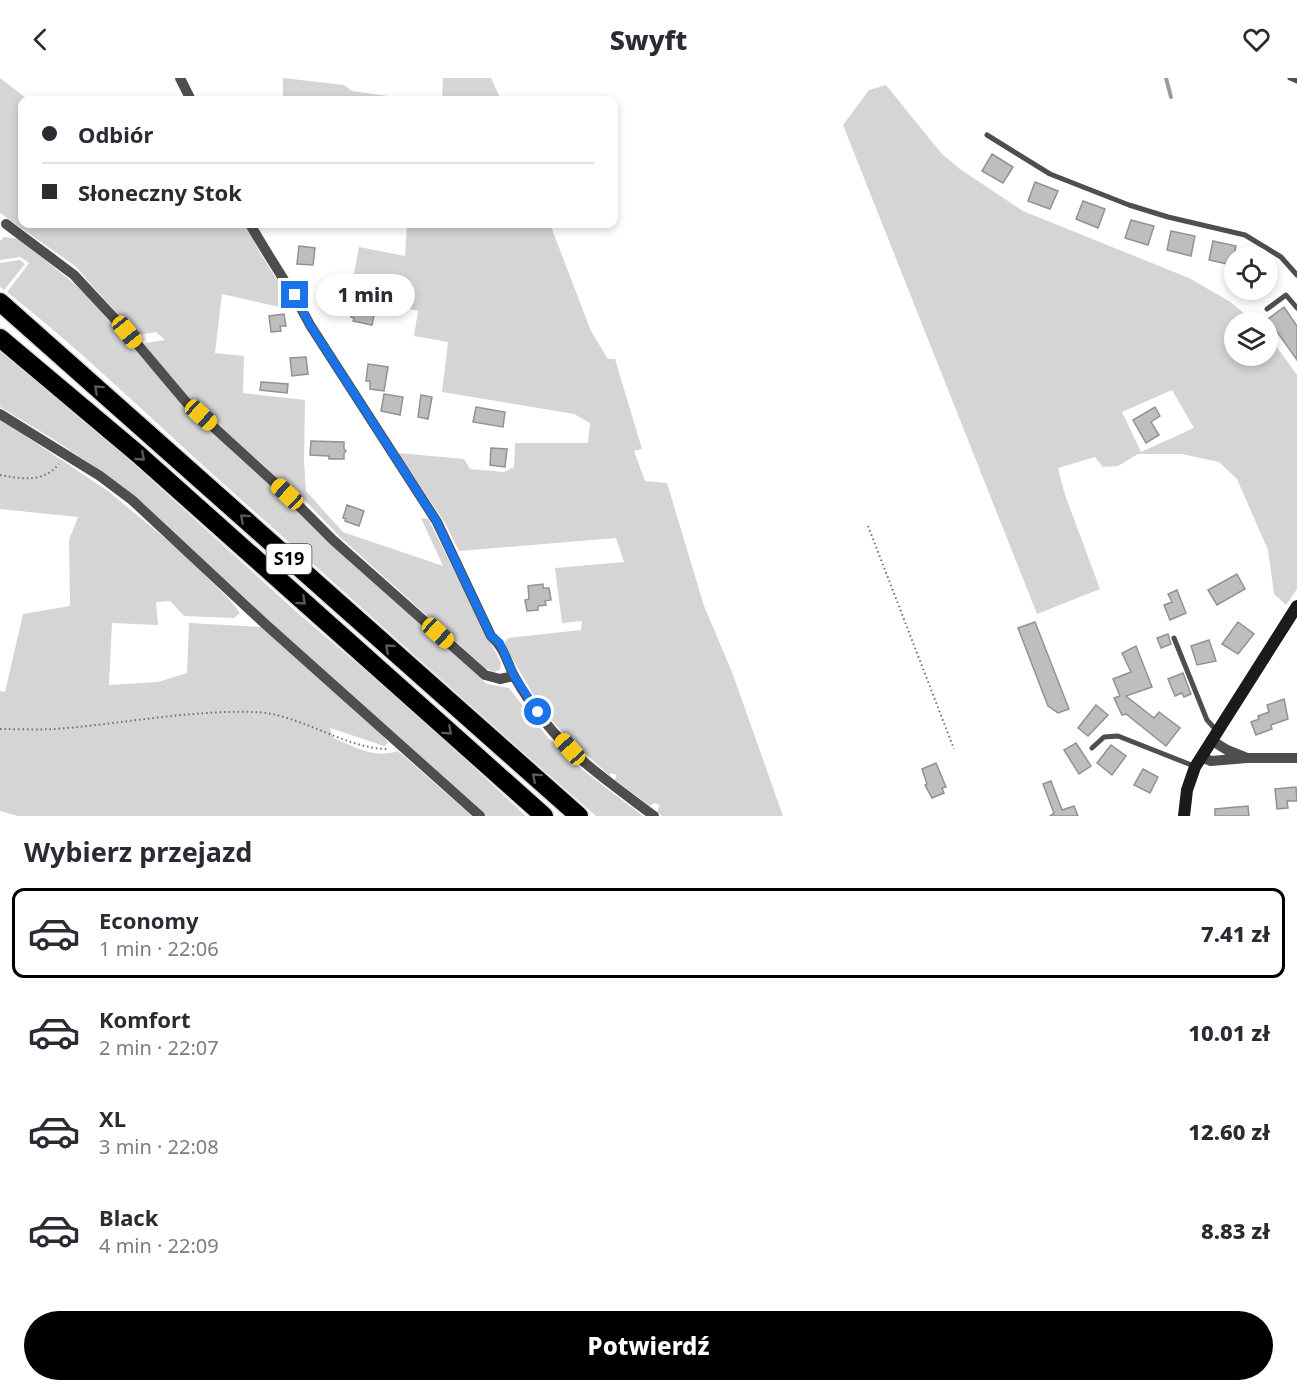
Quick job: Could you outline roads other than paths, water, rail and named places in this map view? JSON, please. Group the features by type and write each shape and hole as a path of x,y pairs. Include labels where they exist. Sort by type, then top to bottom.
{"highway":[{"name":"S19","path":"0,302 579,816"},
{"name":"S19","path":"0,338 146,461 544,816"}],"street":[{"path":"180,78 189,96"},
{"path":"2,225 74,275 127,332 186,402 287,494 333,540 485,675 500,679 514,676"},
{"path":"252,228 295,295 310,325 437,522 472,598 491,636 500,643 514,676 547,724 570,749 593,770 654,816"},
{"path":"0,414 100,476 132,500 264,623 480,816"},
{"path":"1184,816 1186,790 1198,762 1297,606"},
{"path":"1214,736 1227,750 1247,758"},
{"path":"1198,762 1247,758 1297,758"}],"lane":[{"path":"1290,78 1297,81"},
{"path":"987,135 1050,174 1119,201 1168,217 1245,235 1281,257 1297,275"},
{"path":"1267,309 1286,295 1297,308"},
{"path":"1174,638 1214,736"},
{"path":"1092,748 1104,737 1118,736 1198,762"}],"waterway":[{"path":"1166,78 1171,97"}]}
